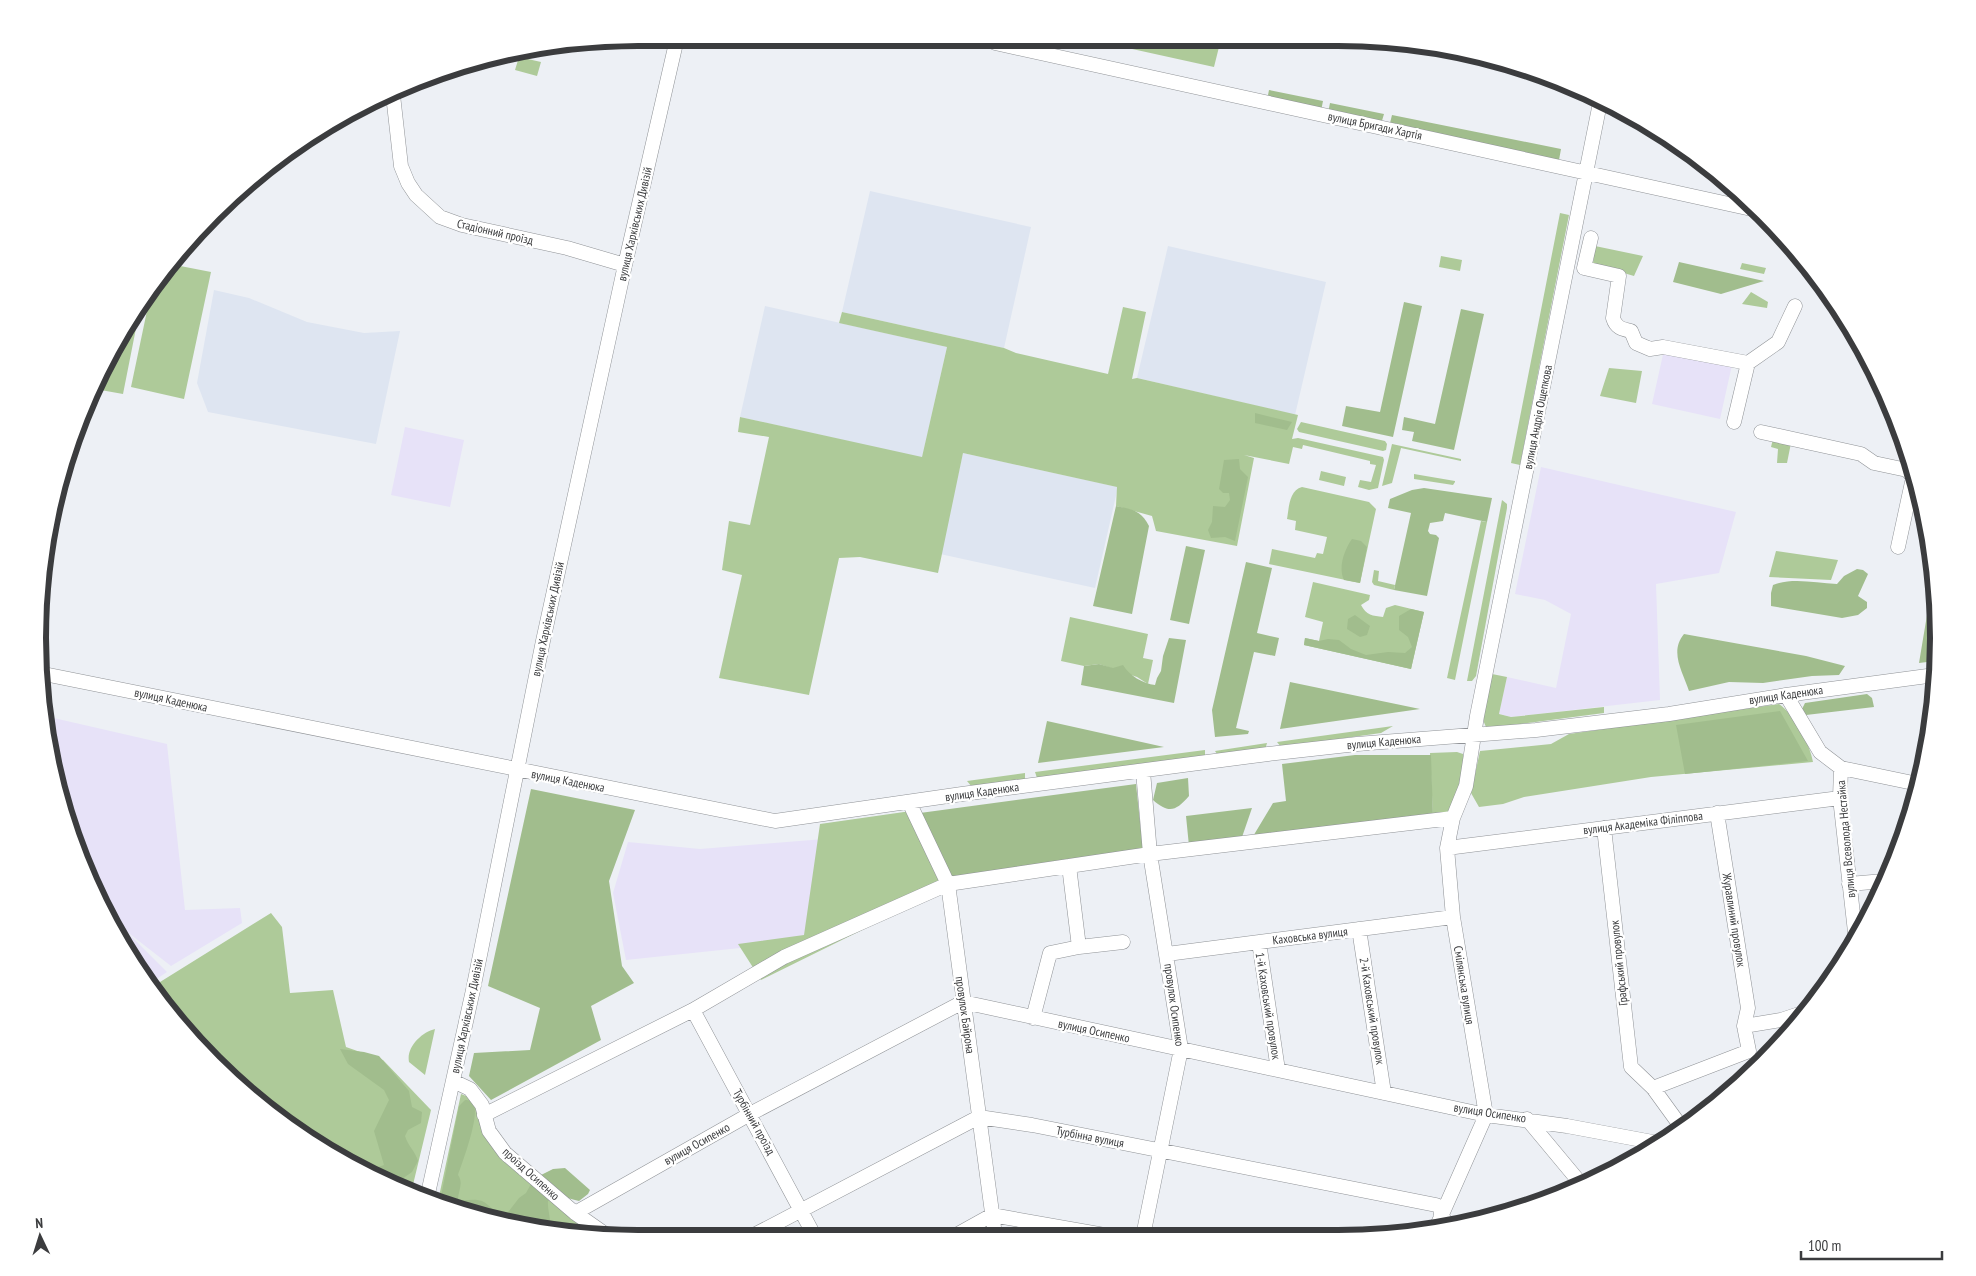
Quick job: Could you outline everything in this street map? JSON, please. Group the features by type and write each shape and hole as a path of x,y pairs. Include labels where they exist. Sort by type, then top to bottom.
{"street":[{"name":"вулиця Харківських Дивізій","path":"429,1191 473,990 516,771 624,266 675,46"},
{"name":"вулиця Бригади Хартія","path":"1009,46 1743,207"},
{"name":"Стадіонний проїзд","path":"393,99 401,166 408,183 416,195 440,216 462,225 567,248 624,266"},
{"name":"вулиця Андрія Ощепкова","path":"1475,735 1599,107"},
{"path":"1591,238 1584,268 1619,276 1613,318 1614,324 1631,331 1636,343 1650,348 1663,346 1748,363"},
{"path":"1734,422 1748,363 1778,342 1795,306"},
{"path":"1761,432 1861,454 1874,463 1905,470"},
{"path":"1898,547 1911,489"},
{"name":"вулиця Каденюка","path":"48,675 516,771 775,821 1357,744 1536,730 1669,714 1786,695 1928,676"},
{"path":"1786,695 1820,752 1841,768 1912,783"},
{"name":"Смілянська вулиця","path":"1475,735 1466,786 1453,818 1447,848 1453,917 1486,1114"},
{"name":"вулиця Всеволода Нестайка","path":"1841,768 1840,798 1854,926"},
{"name":"провулок Осипенко","path":"1143,771 1150,854 1181,1050 1144,1230"},
{"name":"вулиця Академіка Філіппова","path":"1447,848 1840,798"},
{"name":"провулок Байрона","path":"909,802 948,884 994,1230"},
{"name":"Журавлиний провулок","path":"1653,1088 1749,1051 1744,1026 1748,1008 1717,814"},
{"path":"484,1115 693,1010 784,957 948,884 1150,854 1453,818"},
{"name":"Графський провулок","path":"1604,828 1631,1067 1653,1088 1678,1122"},
{"path":"1070,866 1080,947"},
{"path":"1849,884 1877,882"},
{"name":"Каховська вулиця","path":"1167,954 1453,917"},
{"name":"2-й Каховський провулок","path":"1359,929 1384,1093"},
{"path":"1033,1018 1050,953 1123,942"},
{"name":"1-й Каховський провулок","path":"1259,942 1278,1070"},
{"name":"вулиця Осипенко","path":"575,1213 750,1114 963,1002 1486,1114 1527,1119 1648,1141"},
{"name":"Турбінний проїзд","path":"693,1010 812,1230"},
{"path":"1744,1026 1782,1020 1792,1016"},
{"name":"проїзд Осипенко","path":"453,1081 470,1089 482,1105 490,1131 505,1153 575,1213 596,1228"},
{"path":"1443,1220 1486,1114"},
{"path":"764,1230 979,1117"},
{"name":"Турбінна вулиця","path":"979,1117 1160,1150 1436,1205 1440,1207 1442,1220"},
{"path":"1527,1119 1578,1179"},
{"path":"965,1230 992,1215 1076,1230"}],"shaded area":[{"path":"870,191 1031,227 1004,348 842,312"},
{"path":"1168,246 1326,282 1295,415 1137,378"},
{"path":"214,290 249,298 307,322 364,333 400,331 376,444 208,412 197,383"},
{"path":"765,306 947,347 922,458 740,417"},
{"path":"1664,350 1732,365 1720,419 1652,404"},
{"path":"405,427 464,440 450,507 391,495"},
{"path":"963,453 1118,487 1095,588 940,554"},
{"path":"1541,467 1736,512 1719,573 1656,584 1660,700 1511,717 1499,714 1507,677 1556,688 1571,614 1545,600 1515,594"},
{"path":"51,717 167,744 185,910 240,908 242,923 171,966 126,931 167,972 155,980 107,900 91,864 66,791"},
{"path":"824,839 807,941 626,960 613,893 628,842 700,849"}],"green space":[{"path":"1119,46 1219,46 1214,67"},
{"path":"523,58 541,62 537,76 515,70 518,59"},
{"path":"1269,90 1323,101 1321,111 1267,100"},
{"path":"1330,103 1384,114 1381,124 1328,113"},
{"path":"1392,115 1561,149 1559,160 1389,127"},
{"path":"1560,213 1569,215 1520,465 1511,463"},
{"path":"1595,246 1643,256 1634,276 1593,264"},
{"path":"1441,256 1462,260 1460,271 1439,267"},
{"path":"1679,262 1764,281 1721,294 1673,282"},
{"path":"1742,263 1766,268 1764,274 1740,269"},
{"path":"179,266 211,272 184,399 131,387 148,306"},
{"path":"1751,292 1768,302 1767,308 1742,304"},
{"path":"1404,302 1422,306 1393,437 1342,426 1346,406 1380,412"},
{"path":"1123,307 1146,312 1132,379 1137,378 1298,415 1292,439 1298,438 1383,457 1378,488 1369,490 1358,487 1360,480 1371,482 1376,465 1370,464 1370,461 1303,445 1302,449 1293,447 1289,464 1244,455 1254,458 1237,546 1156,531 1152,516 1116,506 1117,487 963,453 938,573 860,557 839,558 809,695 719,678 742,575 722,570 729,521 750,525 769,437 738,432 740,417 922,457 947,347 839,323 842,312 1004,348 1016,353 1108,374"},
{"path":"1461,309 1484,314 1454,450 1412,441 1414,432 1402,430 1404,417 1435,424"},
{"path":"137,324 123,394 101,390"},
{"path":"1609,368 1642,371 1636,403 1600,396"},
{"path":"1255,413 1292,422 1287,430 1255,423"},
{"path":"1301,422 1385,441 1387,444 1386,450 1383,451 1299,432 1297,429"},
{"path":"1773,439 1791,443 1787,463 1777,463 1778,449 1771,447"},
{"path":"1392,444 1461,459 1461,461 1401,448 1392,483 1382,486"},
{"path":"1239,459 1240,469 1248,477 1235,541 1225,537 1211,538 1208,530 1212,522 1213,506 1225,507 1230,500 1229,493 1223,493 1219,489 1224,460"},
{"path":"1321,471 1346,477 1344,486 1319,480"},
{"path":"1414,474 1455,482 1453,485 1414,479"},
{"path":"1302,487 1369,502 1376,509 1360,583 1269,564 1272,549 1315,558 1317,553 1323,554 1327,537 1295,530 1296,521 1287,519 1292,496 1294,492"},
{"path":"1424,488 1492,498 1487,522 1445,513 1443,521 1430,523 1428,531 1439,538 1427,596 1394,590 1411,513 1388,508 1390,499 1412,490"},
{"path":"1502,500 1507,504 1507,508 1476,676 1472,681 1467,681"},
{"path":"1116,506 1139,513 1149,526 1132,614 1093,606"},
{"path":"1481,521 1487,522 1455,680 1447,678"},
{"path":"1352,539 1361,541 1367,547 1360,583 1344,580 1342,575 1343,559"},
{"path":"1186,546 1205,550 1189,624 1170,620"},
{"path":"1776,551 1838,560 1831,580 1769,577"},
{"path":"1246,562 1272,568 1257,633 1279,638 1275,656 1254,652 1236,728 1249,731 1248,734 1215,737 1212,710"},
{"path":"1857,569 1863,570 1868,574 1858,596 1867,602 1867,608 1858,615 1842,618 1771,606 1773,585 1788,581 1837,584 1844,576"},
{"path":"1374,570 1379,571 1378,581 1395,585 1394,590 1374,585 1372,582"},
{"path":"1313,582 1370,595 1369,600 1361,605 1365,611 1373,615 1383,617 1386,608 1395,605 1424,612 1411,669 1304,645 1305,638 1319,641 1323,622 1305,617"},
{"path":"1928,607 1929,662 1919,663"},
{"path":"1411,609 1424,612 1411,669 1304,645 1305,638 1319,641 1328,639 1339,640 1351,649 1366,655 1388,652 1405,653 1412,647 1408,637 1399,630 1399,616"},
{"path":"1355,615 1370,626 1367,635 1360,637 1347,629 1348,619"},
{"path":"1070,617 1148,634 1143,658 1153,660 1148,684 1137,677 1099,664 1084,666 1061,661"},
{"path":"1684,634 1806,656 1845,666 1839,675 1812,676 1763,683 1729,682 1689,691 1677,655 1680,641"},
{"path":"1169,638 1186,640 1174,703 1081,685 1084,666 1099,664 1113,668 1123,665 1137,678 1155,685 1161,671 1163,656"},
{"path":"1492,674 1507,677 1499,714 1511,717 1604,707 1604,713 1486,727 1483,720"},
{"path":"1290,682 1420,709 1280,729"},
{"path":"1867,694 1872,698 1874,707 1806,715 1802,709 1805,703"},
{"path":"1779,704 1791,715 1801,730 1809,747 1813,762 1651,777 1524,797 1503,804 1479,807 1471,793 1480,751 1551,744 1569,734"},
{"path":"1780,711 1808,761 1685,774 1676,725"},
{"path":"1047,721 1164,747 1038,763"},
{"path":"1393,726 1381,733 1281,747 1277,742"},
{"path":"1267,743 1265,750 1219,757 1215,751"},
{"path":"1205,750 1205,757 1037,778 1035,772"},
{"path":"1457,752 1463,754 1465,766 1453,810 1433,816 1430,753"},
{"path":"1355,755 1431,755 1433,816 1252,838 1273,803 1286,801 1282,764"},
{"path":"1025,773 1025,779 1023,780 972,787 967,781"},
{"path":"1188,778 1189,796 1176,808 1168,809 1153,800 1157,783"},
{"path":"1136,784 1143,850 953,879 920,813"},
{"path":"531,789 635,810 609,881 622,966 634,983 591,1006 601,1040 491,1100 469,1076 474,1053 530,1050 540,1008 488,986"},
{"path":"1252,808 1241,840 1189,846 1186,816"},
{"path":"908,812 940,876 941,891 761,980 738,944 804,935 820,824"},
{"path":"271,913 282,927 290,993 333,990 346,1047 383,1060 431,1110 413,1185 376,1169 342,1150 309,1130 278,1107 248,1083 220,1056 193,1028 158,983"},
{"path":"435,1029 425,1075 409,1062 410,1051 420,1037"},
{"path":"340,1049 379,1056 409,1091 412,1107 422,1112 421,1123 408,1130 405,1136 418,1161 412,1172 402,1180 375,1168 384,1165 374,1131 389,1100 384,1090 348,1064"},
{"path":"461,1094 474,1099 484,1126 595,1228 561,1225 485,1210 439,1195"},
{"path":"465,1100 469,1101 474,1105 475,1111 470,1140 458,1175 461,1184 458,1200 482,1201 496,1212 441,1196 459,1106"},
{"path":"565,1168 590,1190 579,1201 559,1198 548,1201 550,1223 506,1214 539,1176 553,1169"}]}
